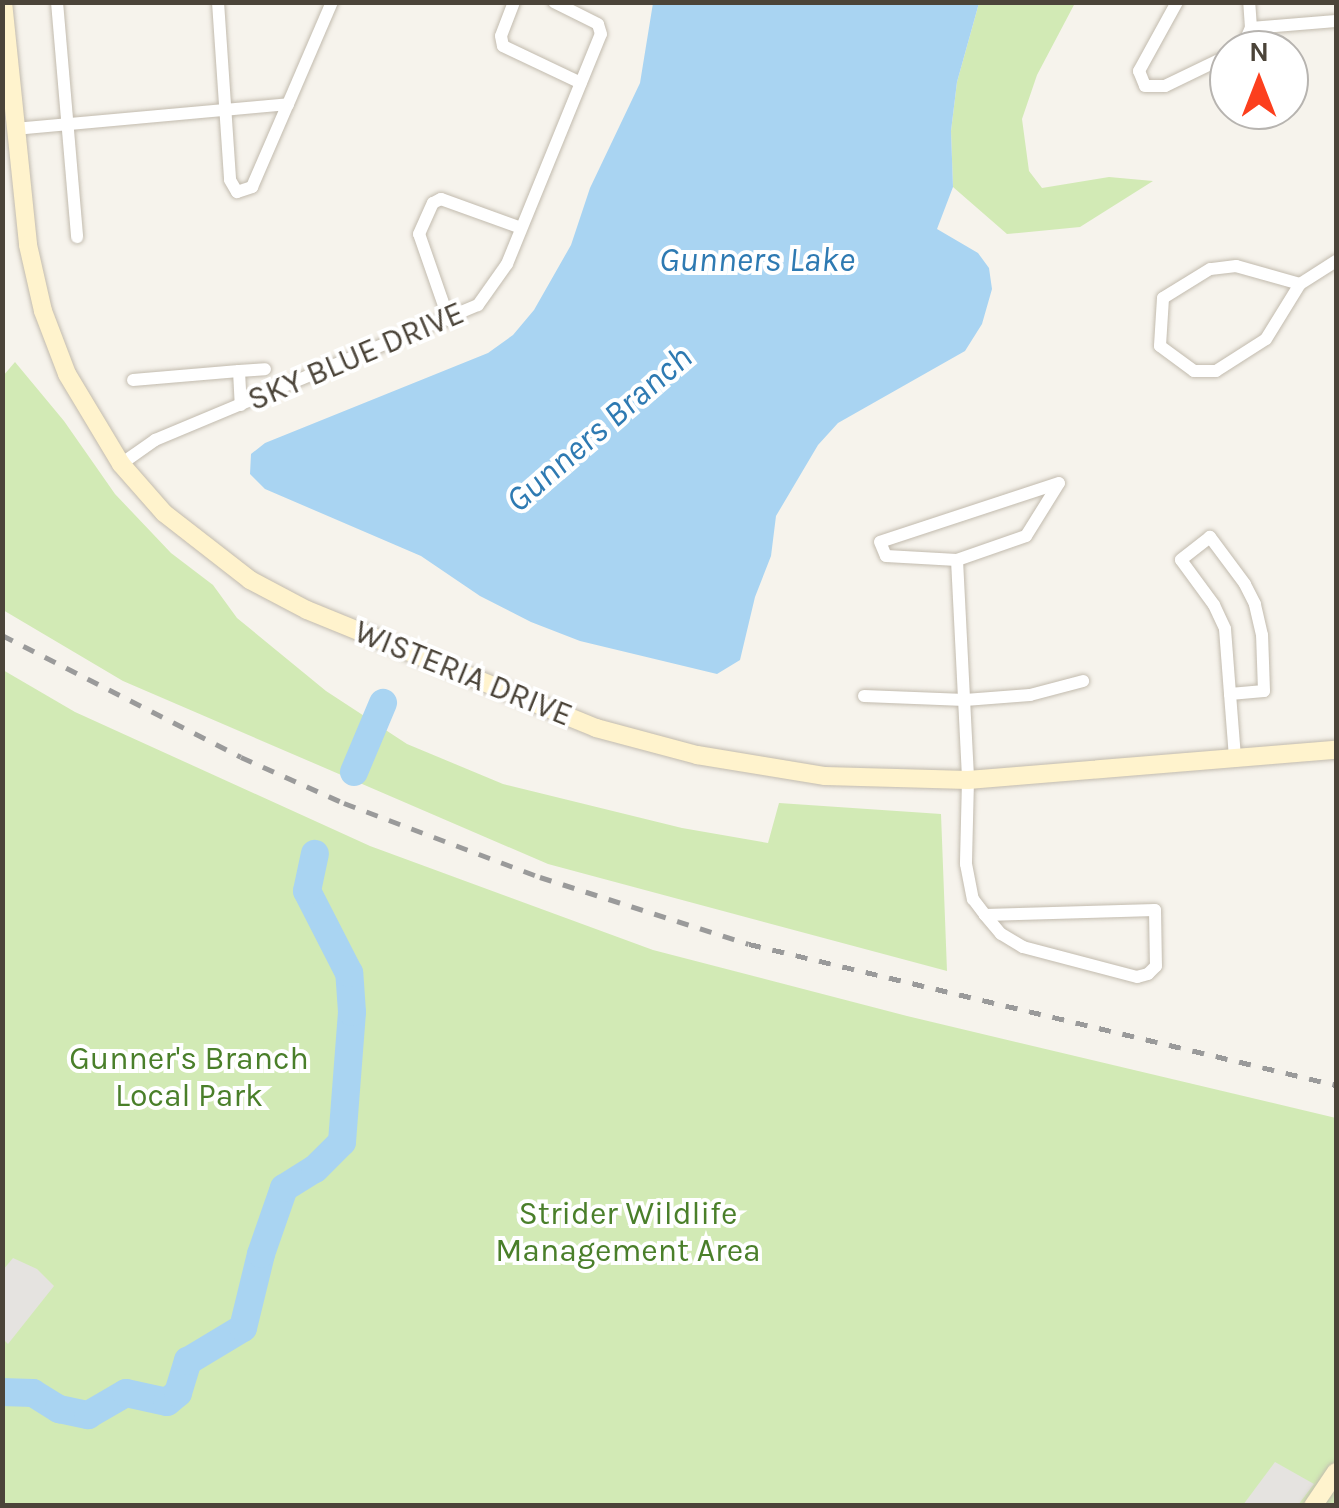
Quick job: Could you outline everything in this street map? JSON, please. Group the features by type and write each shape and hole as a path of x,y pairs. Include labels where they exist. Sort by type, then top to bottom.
{"street":[{"name":"WISTERIA DRIVE","path":"3,2 28,244 43,310 67,374 121,464 164,512 250,580 307,610 596,728 697,755 824,776 968,780 1336,750"},
{"path":"57,2 77,237"},
{"path":"218,2 223,110 230,180 237,192 252,187 332,2"},
{"path":"514,2 501,36 503,46 581,82"},
{"name":"SKY BLUE DRIVE","path":"121,464 154,440 450,320 478,305 496,286 601,34 598,24 554,2"},
{"path":"1178,2 1138,71 1145,86 1166,86 1209,65"},
{"path":"1249,2 1250,28 1336,22"},
{"path":"15,129 288,104"},
{"path":"450,320 419,234 433,203 441,199 521,228"},
{"path":"1300,284 1236,266 1210,269 1164,298 1160,346 1194,371 1216,371 1266,339 1300,284 1336,261"},
{"path":"133,380 265,368"},
{"path":"239,371 241,405"},
{"path":"1059,484 1026,536 957,560 886,556 880,542 1059,484"},
{"path":"1230,694 1264,691 1262,635 1255,604 1245,584 1210,537 1181,560 1214,604 1225,629 1230,694 1235,758"},
{"path":"957,560 968,780 966,864 974,899 985,915 1001,934 1023,947 1137,977 1156,966 1155,910 985,915"},
{"path":"864,696 965,700 1030,695 1083,681"},
{"path":"1313,1506 1336,1472"}],"green space":[{"path":"979,3 1075,3 1037,75 1022,119 1029,171 1042,188 1109,177 1153,181 1080,227 1007,234 953,187 951,131 957,82"},
{"path":"15,362 64,421 115,494 171,553 213,585 237,618 326,691 407,744 503,784 682,828 768,843 779,803 941,814 947,971 548,864 123,681 3,610 3,376"},
{"name":"Strider Wildlife Management Area","path":"3,670 75,712 370,846 653,950 907,1016 1336,1118 1336,1505 3,1505"}],"shaded area":[{"path":"13,1258 37,1269 54,1286 8,1344 3,1339 3,1270"},
{"path":"1275,1462 1314,1484 1298,1505 1243,1505"}],"water":[{"name":"Gunners Lake","path":"653,3 979,3 957,82 951,131 953,187 937,229 978,253 989,268 992,289 982,324 965,351 838,423 818,445 776,516 771,556 755,597 740,660 717,674 580,641 531,622 480,596 421,556 265,489 250,474 251,454 265,443 488,353 513,335 534,310 571,245 590,188 640,83"}],"waterway":[{"name":"Gunners Branch","path":"354,772 383,703"},
{"name":"Gunners Branch","path":"2,1392 33,1393 59,1409 88,1415 126,1393 167,1402 178,1393 188,1361 243,1328 261,1254 284,1188 315,1169 342,1142 352,1012 349,973 307,891 315,854"}],"railway":[{"path":"2,635 241,757 344,803 540,877 749,944 1336,1085"}],"park label":[{"name":"Gunner's Branch Local Park","path":"189,1078"}]}
